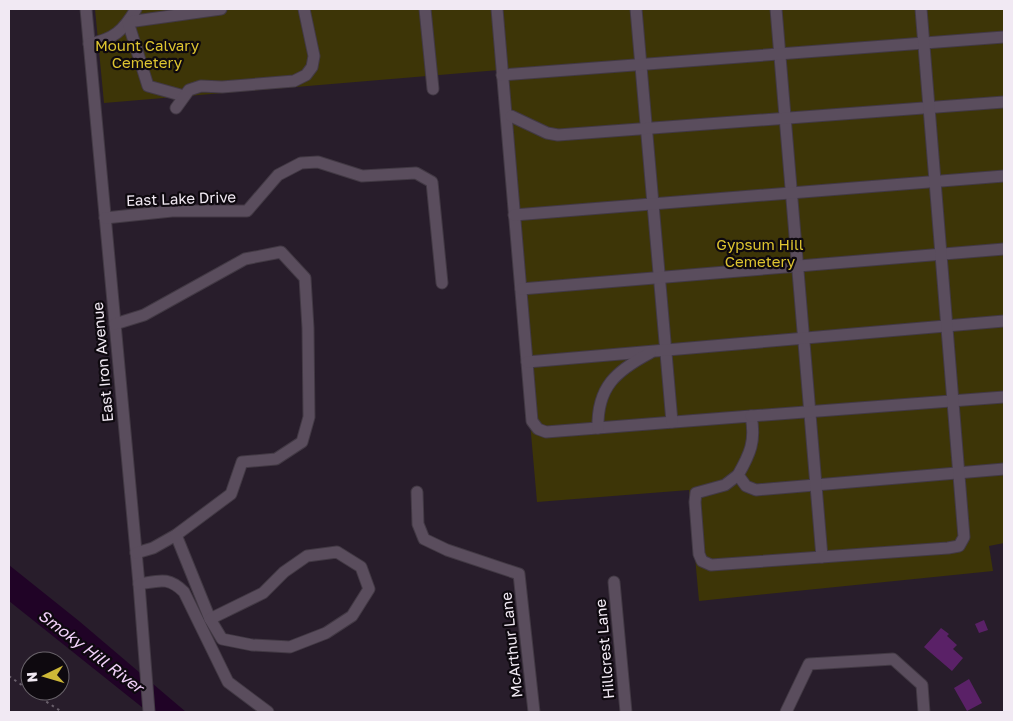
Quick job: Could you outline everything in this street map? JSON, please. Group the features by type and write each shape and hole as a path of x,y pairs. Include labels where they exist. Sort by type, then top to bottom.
{"street":[{"name":"East Iron Avenue","path":"86,9 149,712"},
{"path":"89,44 104,41 117,34 136,9"},
{"path":"128,22 221,9"},
{"path":"176,108 189,90 201,86 222,87 294,81 306,75 312,67 314,56 304,9"},
{"path":"425,9 433,89"},
{"path":"497,9 532,421 538,429 546,432 1004,397"},
{"path":"636,9 659,277 661,349 672,422"},
{"path":"776,9 822,557"},
{"path":"751,416 754,430 753,440 748,456 738,475 725,486 696,493 699,554 702,561 711,565 722,565 948,548 959,546 964,538 921,9"},
{"path":"128,22 148,86 184,96"},
{"path":"502,75 1004,37"},
{"path":"512,116 546,133 558,135 1004,102"},
{"name":"East Lake Drive","path":"105,218 172,211 247,211 278,175 301,163 318,162 362,176 416,172 432,182 442,283"},
{"path":"514,216 1004,176"},
{"path":"521,289 1004,249"},
{"path":"115,324 144,315 244,258 281,252 305,278 308,328 309,417 302,442 276,459 242,462 231,494 176,535 154,548 136,553"},
{"path":"527,362 661,349 1004,322"},
{"path":"598,428 601,400 610,381 624,367 661,349"},
{"path":"738,475 746,486 756,490 1004,470"},
{"name":"McArthur Lane","path":"417,492 418,524 424,539 447,550 519,574 534,712"},
{"path":"176,535 210,619 222,639 252,645 290,647 326,633 352,616 368,589 361,567 338,552 306,556 284,572 263,593 210,619"},
{"path":"139,584 166,580 176,584 184,592 228,682 268,712"},
{"name":"Hillcrest Lane","path":"614,582 626,712"},
{"path":"786,712 809,664 893,659 922,685 924,712"}],"path":[{"path":"9,676 20,684"},
{"path":"45,701 62,712"}],"green space":[{"name":"Gypsum Hill Cemetery","path":"95,9 1004,9 1004,543 989,546 993,571 699,601 689,490 537,502 499,70 104,103"}],"water":[{"name":"Smoky Hill River","path":"9,565 79,621 186,712 148,712 9,601"}],"building":[{"path":"984,620 988,630 979,633 975,624"},
{"path":"941,628 949,634 947,636 957,645 953,649 963,658 952,671 924,647"},
{"path":"969,679 982,703 967,711 954,688"}],"park label":[{"name":"Mount Calvary Cemetery","path":"147,54"}]}
